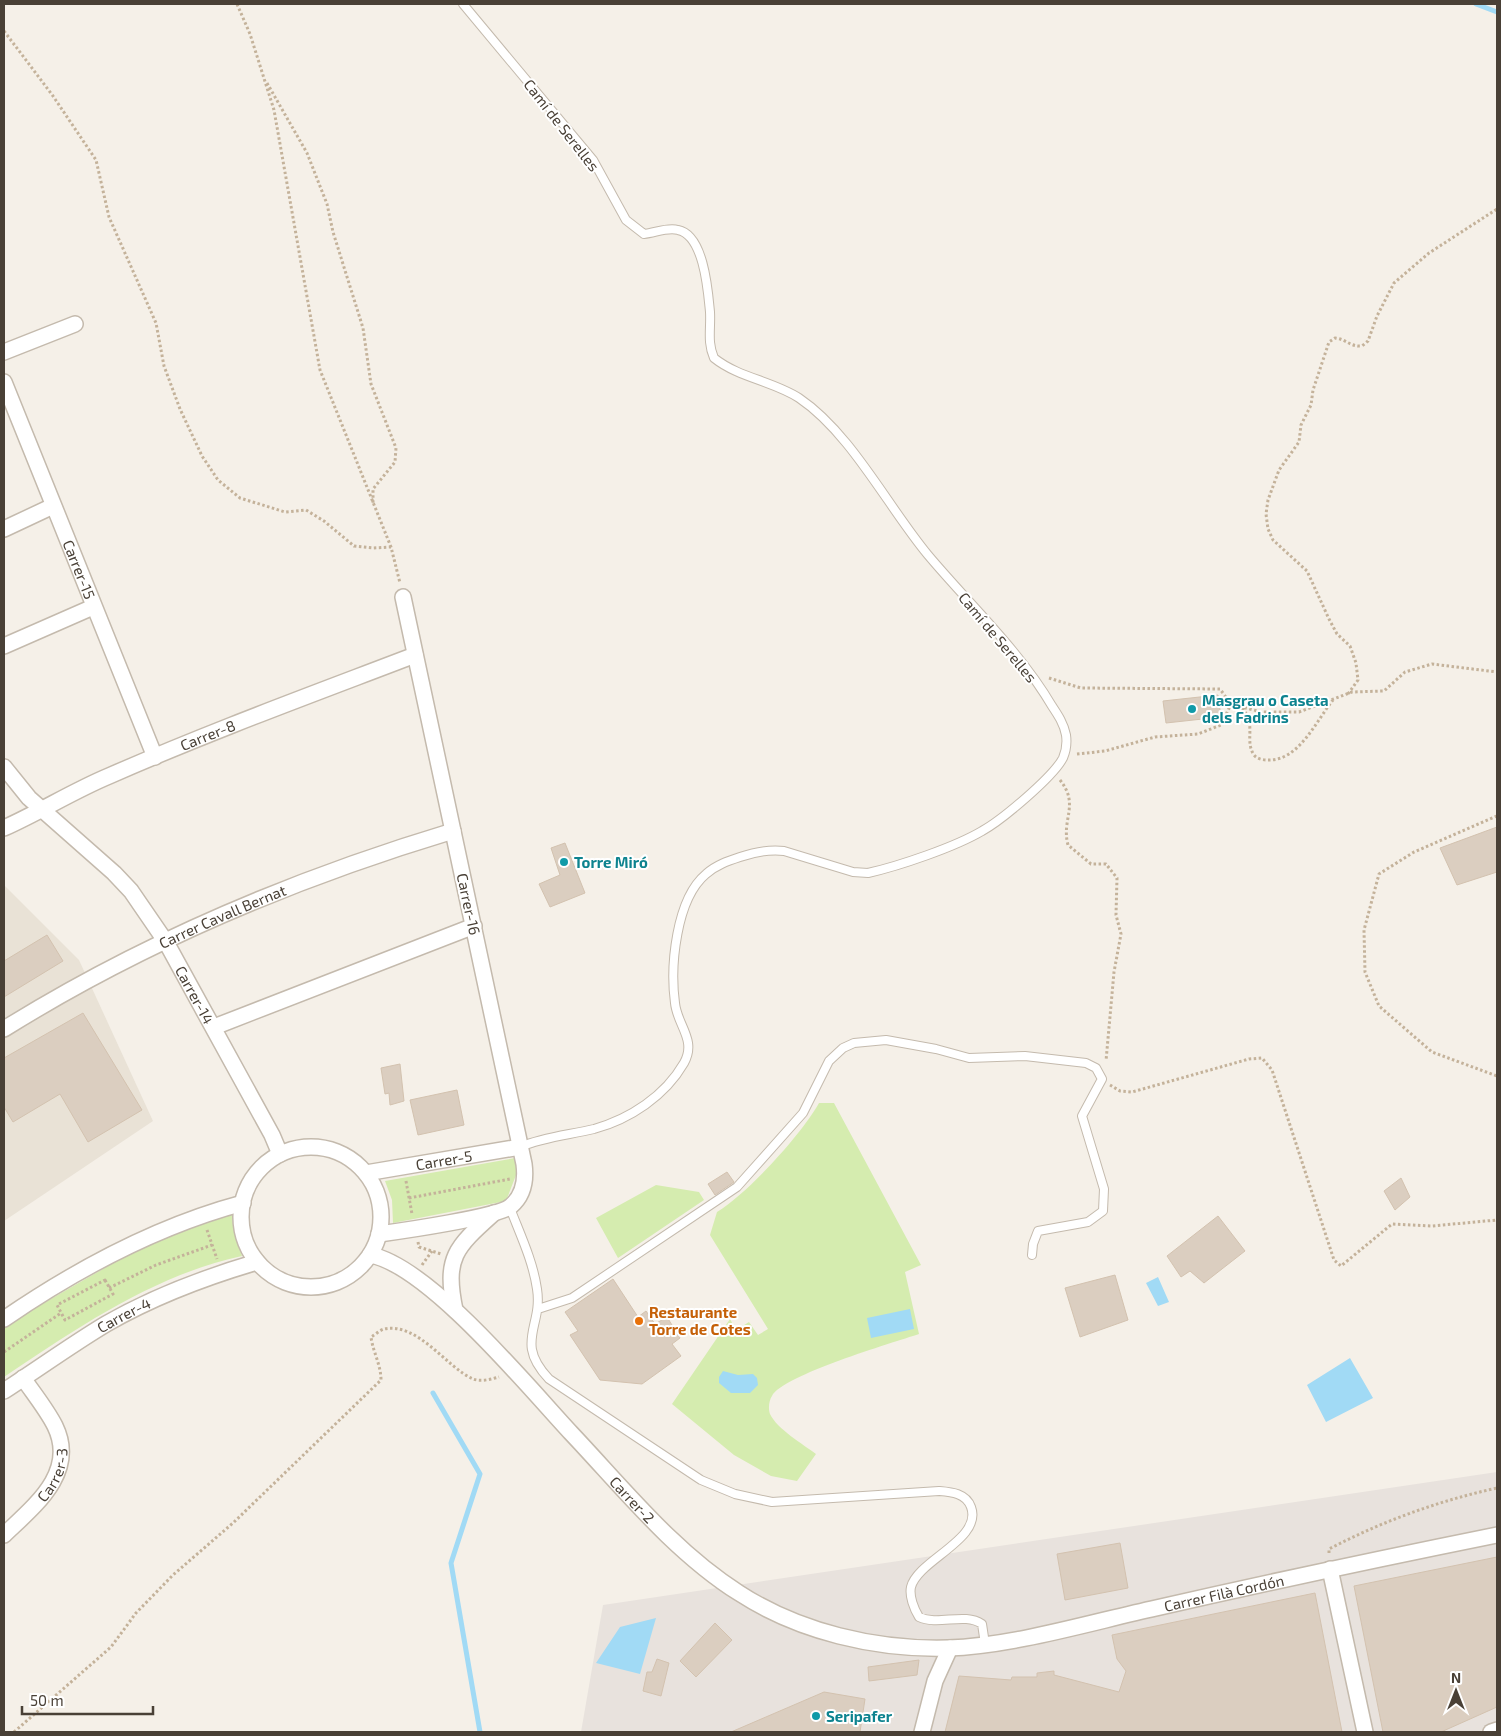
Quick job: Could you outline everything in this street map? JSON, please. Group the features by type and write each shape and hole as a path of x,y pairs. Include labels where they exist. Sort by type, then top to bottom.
{"street":[{"path":"4,352 75,324"},
{"name":"Carrer-15","path":"4,382 155,757"},
{"path":"4,529 53,506"},
{"name":"Carrer-16","path":"403,597 474,926 525,1176"},
{"path":"4,646 93,607"},
{"name":"Carrer-8","path":"4,828 44,810 74,792 155,757 415,655"},
{"name":"Carrer-14","path":"4,768 29,798 114,872 132,891 166,942 214,1027 280,1154"},
{"name":"Carrer Cavall Bernat","path":"4,1029 89,980 166,942 259,901 339,870 453,831"},
{"path":"214,1027 474,926"},
{"name":"Carrer-5","path":"366,1173 520,1147"},
{"path":"303,1148 326,1148 348,1158 366,1173 377,1192 382,1213 379,1234 370,1255 350,1275 337,1282 316,1287 294,1285 281,1279 258,1262 243,1233 241,1220 243,1203 249,1185 262,1167 280,1154 303,1148"},
{"path":"379,1234 494,1213 510,1208 522,1191 525,1176"},
{"path":"4,1319 63,1280 96,1262 202,1215 243,1203"},
{"path":"455,1310 450,1288 452,1265 461,1245 494,1213"},
{"name":"Carrer-2","path":"370,1255 380,1256 416,1277 455,1310 665,1532 739,1593 782,1616 817,1629 861,1641 901,1647 950,1648"},
{"name":"Carrer-4","path":"4,1391 106,1324 132,1310 222,1273 258,1262"},
{"name":"Carrer-3","path":"4,1535 44,1497 55,1479 60,1461 60,1445 55,1426 24,1378"},
{"name":"Carrer Filà Cordón","path":"950,1648 1024,1638 1330,1568 1497,1535"},
{"path":"1330,1568 1365,1732"},
{"path":"922,1732 935,1681 950,1648"},
{"path":"1491,1732 1497,1730"}],"lane":[{"name":"Camí de Serelles","path":"463,4 593,160 626,220 644,234 670,229 680,230 693,239 704,273 710,314 708,338 714,358 730,368 798,398 833,428 892,504 926,552 1030,672 1063,724 1066,744 1064,756"},
{"path":"520,1147 536,1141 593,1129 620,1119 651,1100 683,1065 689,1044 675,1006 674,988 678,935 690,893 698,882 715,867 755,852 774,850 784,851 853,872 876,871 981,832 1002,817 1053,771 1064,756"},
{"path":"538,1309 572,1298 737,1187 803,1113 829,1061 844,1048 854,1044 886,1040 928,1047 969,1058 1025,1056 1086,1063 1096,1068 1102,1079 1082,1116 1104,1189 1103,1211 1088,1222 1038,1231 1033,1244 1032,1254"},
{"path":"510,1208 534,1274 538,1309 532,1329 530,1346 537,1362 549,1379 707,1483 734,1494 772,1502 938,1491 956,1492 971,1504 973,1513 969,1527 954,1544 915,1578 910,1589 914,1608 919,1617 936,1621 975,1619 982,1624 985,1644"}],"path":[{"path":"237,4 250,34 274,110 320,370 391,547 403,597"},
{"path":"4,31 53,96 96,160 109,218 156,323 164,366 180,409 202,456 218,480 240,498 285,512 306,510 324,521 354,546 391,547"},
{"path":"263,76 307,153 327,204 333,232 363,328 371,384 396,448 396,462 373,488 373,506"},
{"path":"1348,694 1358,680 1356,663 1350,646 1337,634 1328,619 1307,571 1273,540 1268,529 1268,500 1279,470 1298,442 1301,425 1311,405 1313,390 1329,342 1335,338 1343,339 1350,345 1362,346 1368,341 1377,316 1394,283 1429,254 1497,209"},
{"path":"1030,672 1081,688 1220,689 1230,704 1260,712 1298,712 1348,694 1384,691 1405,672 1432,664 1497,672"},
{"path":"1241,707 1249,716 1251,746 1255,756 1262,760 1275,760 1286,756 1299,745 1334,700"},
{"path":"1064,756 1105,751 1155,737 1198,734 1220,725 1230,704"},
{"path":"1053,771 1070,795 1067,832 1068,845 1091,864 1106,864 1117,878 1116,915 1121,934 1114,972 1107,1058 1102,1079 1120,1091 1132,1092 1249,1059 1262,1058 1272,1070 1334,1260 1341,1266 1392,1224 1432,1226 1497,1220"},
{"path":"1497,816 1414,852 1379,874 1364,930 1365,972 1379,1006 1432,1052 1497,1076"},
{"path":"409,1198 525,1176"},
{"path":"202,1215 222,1273"},
{"path":"109,1288 156,1265 212,1245"},
{"path":"105,1280 113,1294 65,1320 61,1313 57,1305 105,1280"},
{"path":"4,1352 61,1313"},
{"path":"14,1732 111,1647 136,1613 173,1575 233,1523 381,1380 381,1368 373,1353 371,1337 384,1329 403,1330 423,1341 474,1379 489,1380 514,1372"},
{"path":"1330,1568 1329,1548 1366,1529 1426,1506 1497,1488"}],"shaded area":[{"path":"4,885 79,960 153,1121 4,1221"},
{"path":"1497,1472 1497,1732 581,1732 603,1605"}],"green space":[{"path":"819,1103 834,1103 921,1265 905,1272 919,1334 840,1360 816,1370 780,1388 772,1396 769,1410 773,1420 784,1431 816,1454 797,1481 771,1476 734,1455 672,1404 730,1319 736,1330 749,1322 758,1335 768,1329 710,1235 717,1212 758,1178 773,1162 800,1131"},
{"path":"515,1158 518,1170 506,1201 393,1223 392,1200 385,1181"},
{"path":"656,1185 699,1192 704,1200 618,1258 596,1218"},
{"path":"232,1212 233,1227 242,1256 178,1276 117,1305 4,1377 4,1326 141,1247"}],"water":[{"path":"1158,1277 1169,1302 1158,1306 1146,1283"},
{"path":"910,1309 914,1329 871,1338 867,1318"},
{"path":"1350,1358 1373,1398 1326,1422 1307,1385"},
{"path":"723,1371 738,1375 753,1374 757,1378 758,1385 750,1393 731,1393 719,1383 719,1377"},
{"path":"656,1618 640,1674 596,1663 620,1627"}],"building":[{"name":"Masgrau o Caseta dels Fadrins","path":"1218,695 1221,717 1166,723 1163,701"},
{"path":"1497,827 1497,872 1457,885 1440,848"},
{"name":"Torre Miró","path":"565,843 585,893 550,907 539,884 560,875 551,848"},
{"path":"47,935 63,961 4,997 4,961"},
{"path":"83,1013 142,1110 88,1142 60,1094 13,1122 4,1107 4,1058"},
{"path":"400,1064 404,1101 390,1105 389,1093 385,1094 381,1068"},
{"path":"457,1090 464,1125 418,1135 410,1100"},
{"path":"727,1172 734,1182 715,1195 708,1184"},
{"path":"1401,1178 1410,1197 1395,1210 1384,1191"},
{"path":"1218,1216 1245,1251 1204,1283 1190,1271 1181,1277 1167,1256"},
{"path":"1115,1275 1128,1320 1080,1337 1065,1288"},
{"path":"613,1279 638,1317 646,1311 655,1324 667,1317 680,1338 672,1344 681,1356 642,1384 600,1380 570,1335 578,1331 565,1312"},
{"path":"1120,1543 1128,1588 1065,1600 1057,1554"},
{"path":"1497,1557 1497,1707 1441,1732 1383,1732 1354,1586"},
{"path":"1315,1593 1342,1732 945,1732 959,1676 1011,1680 1012,1677 1037,1677 1037,1673 1054,1671 1054,1675 1119,1692 1126,1671 1117,1659 1112,1635"},
{"path":"715,1623 732,1640 696,1677 680,1661"},
{"path":"657,1659 669,1663 661,1696 643,1691 647,1672 652,1672"},
{"path":"919,1660 917,1675 869,1681 868,1667"},
{"name":"Seripafer","path":"824,1692 865,1699 860,1732 731,1732"}],"waterway":[{"path":"1476,4 1497,12"},
{"path":"433,1393 480,1474 451,1563 480,1732"}],"place":[{"name":"Masgrau o Caseta dels Fadrins","path":"1192,709"},
{"name":"Torre Miró","path":"564,862"},
{"name":"Restaurante Torre de Cotes","path":"639,1321"},
{"name":"Seripafer","path":"816,1716"}]}
